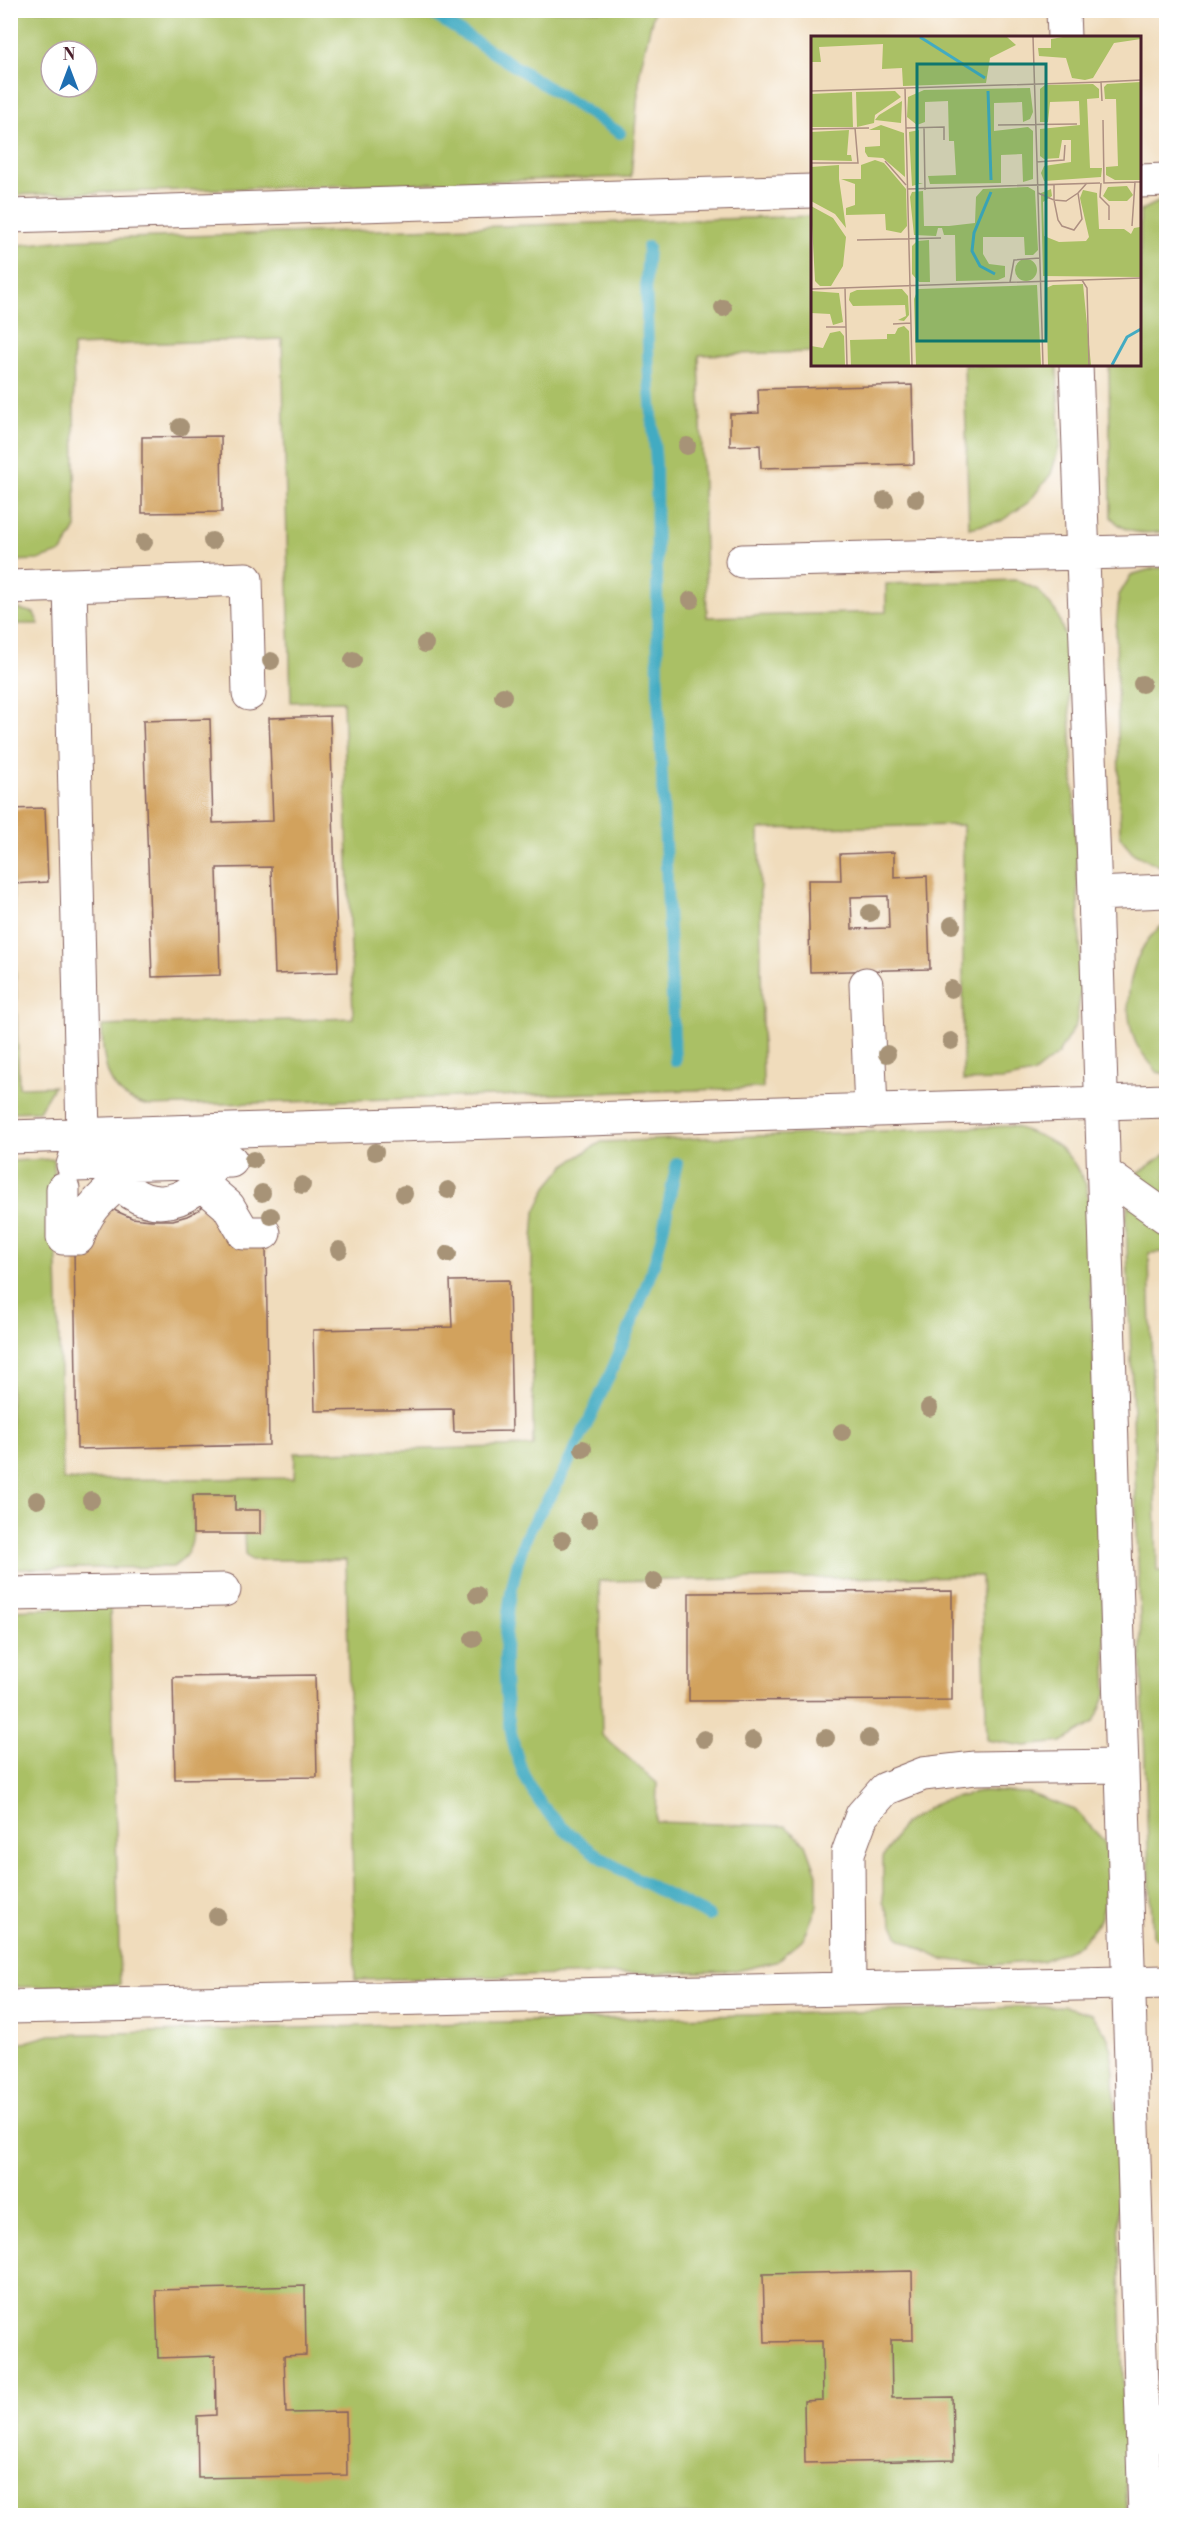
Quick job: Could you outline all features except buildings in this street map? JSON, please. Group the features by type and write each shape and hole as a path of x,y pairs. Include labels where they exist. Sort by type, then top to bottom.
{"lane":[{"path":"1063,10 1064,36"},
{"path":"1141,181 1167,180"},
{"path":"10,216 811,191"},
{"path":"1076,366 1102,1103 1146,2516"},
{"path":"742,561 1167,551"},
{"path":"10,587 246,579 249,694"},
{"path":"70,585 83,1134 73,1165 114,1174 161,1163 216,1169"},
{"path":"1095,894 1167,891"},
{"path":"867,984 871,1111"},
{"path":"10,1137 1167,1101"},
{"path":"161,1163 162,1210"},
{"path":"162,1210 175,1200 190,1194 216,1169"},
{"path":"216,1169 228,1206 244,1233 264,1233"},
{"path":"1104,1173 1167,1217"},
{"path":"63,1189 63,1238 78,1238 84,1221 114,1174"},
{"path":"114,1174 134,1197 162,1210"},
{"path":"10,1594 224,1590"},
{"path":"849,1989 848,1853 862,1815 885,1789 923,1774 975,1768 1122,1766"},
{"path":"10,2007 1167,1982"}],"green space":[{"path":"10,11 654,11 640,70 631,177 11,195"},
{"path":"1166,198 1166,532 1143,533 1123,528 1111,517 1109,366 1141,366 1141,210"},
{"path":"811,216 811,352 699,355 707,617 886,612 886,584 1017,580 1038,590 1057,613 1067,642 1082,985 1076,1024 1058,1054 1033,1074 1002,1080 963,1081 963,825 759,829 763,1088 150,1106 124,1096 110,1078 106,1066 102,1026 353,1018 343,701 291,702 282,339 73,346 76,528 62,552 38,560 11,561 10,246 67,240"},
{"path":"964,366 1057,366 1060,444 1051,474 1029,502 1001,521 969,528"},
{"path":"1154,568 1166,568 1166,869 1134,854 1120,837 1116,629 1119,595 1131,575"},
{"path":"11,607 34,613 39,624 11,624"},
{"path":"10,812 19,1087 54,1086 39,1111 11,1112"},
{"path":"1166,923 1166,1074 1157,1072 1135,1041 1131,1026 1129,993 1137,960 1144,946"},
{"path":"1012,1126 1058,1146 1073,1162 1087,1187 1107,1692 1094,1723 1062,1742 1025,1746 987,1740 981,1576 599,1581 602,1735 657,1783 656,1822 785,1826 806,1844 817,1874 817,1906 804,1938 775,1962 737,1971 355,1980 346,1560 251,1560 245,1555 244,1534 260,1533 260,1510 235,1510 235,1495 193,1495 191,1544 182,1560 173,1567 11,1569 10,1161 54,1159 63,1480 294,1478 295,1453 533,1446 532,1254 535,1212 547,1187 565,1165 601,1142"},
{"path":"1166,1154 1166,1252 1149,1253 1157,1571 1166,1571 1166,1946 1153,1936 1148,1846 1126,1217 1134,1176"},
{"path":"110,1606 120,1985 18,1987 11,1984 10,1610"},
{"path":"983,1791 1028,1793 1075,1810 1104,1841 1111,1883 1100,1920 1080,1945 1042,1961 993,1965 941,1959 899,1938 883,1902 883,1857 903,1824 938,1802"},
{"path":"1063,2006 1092,2014 1109,2038 1114,2073 1127,2515 11,2516 12,2046 50,2035"}],"waterway":[{"path":"426,10 620,133"},
{"path":"648,247 646,280 649,378 656,464 658,690 675,1061"},
{"path":"677,1163 658,1250 629,1330 555,1489 530,1528 523,1545 509,1607 505,1642 505,1678 508,1713 515,1747 525,1778 541,1804 558,1823 597,1855 709,1916"}]}
